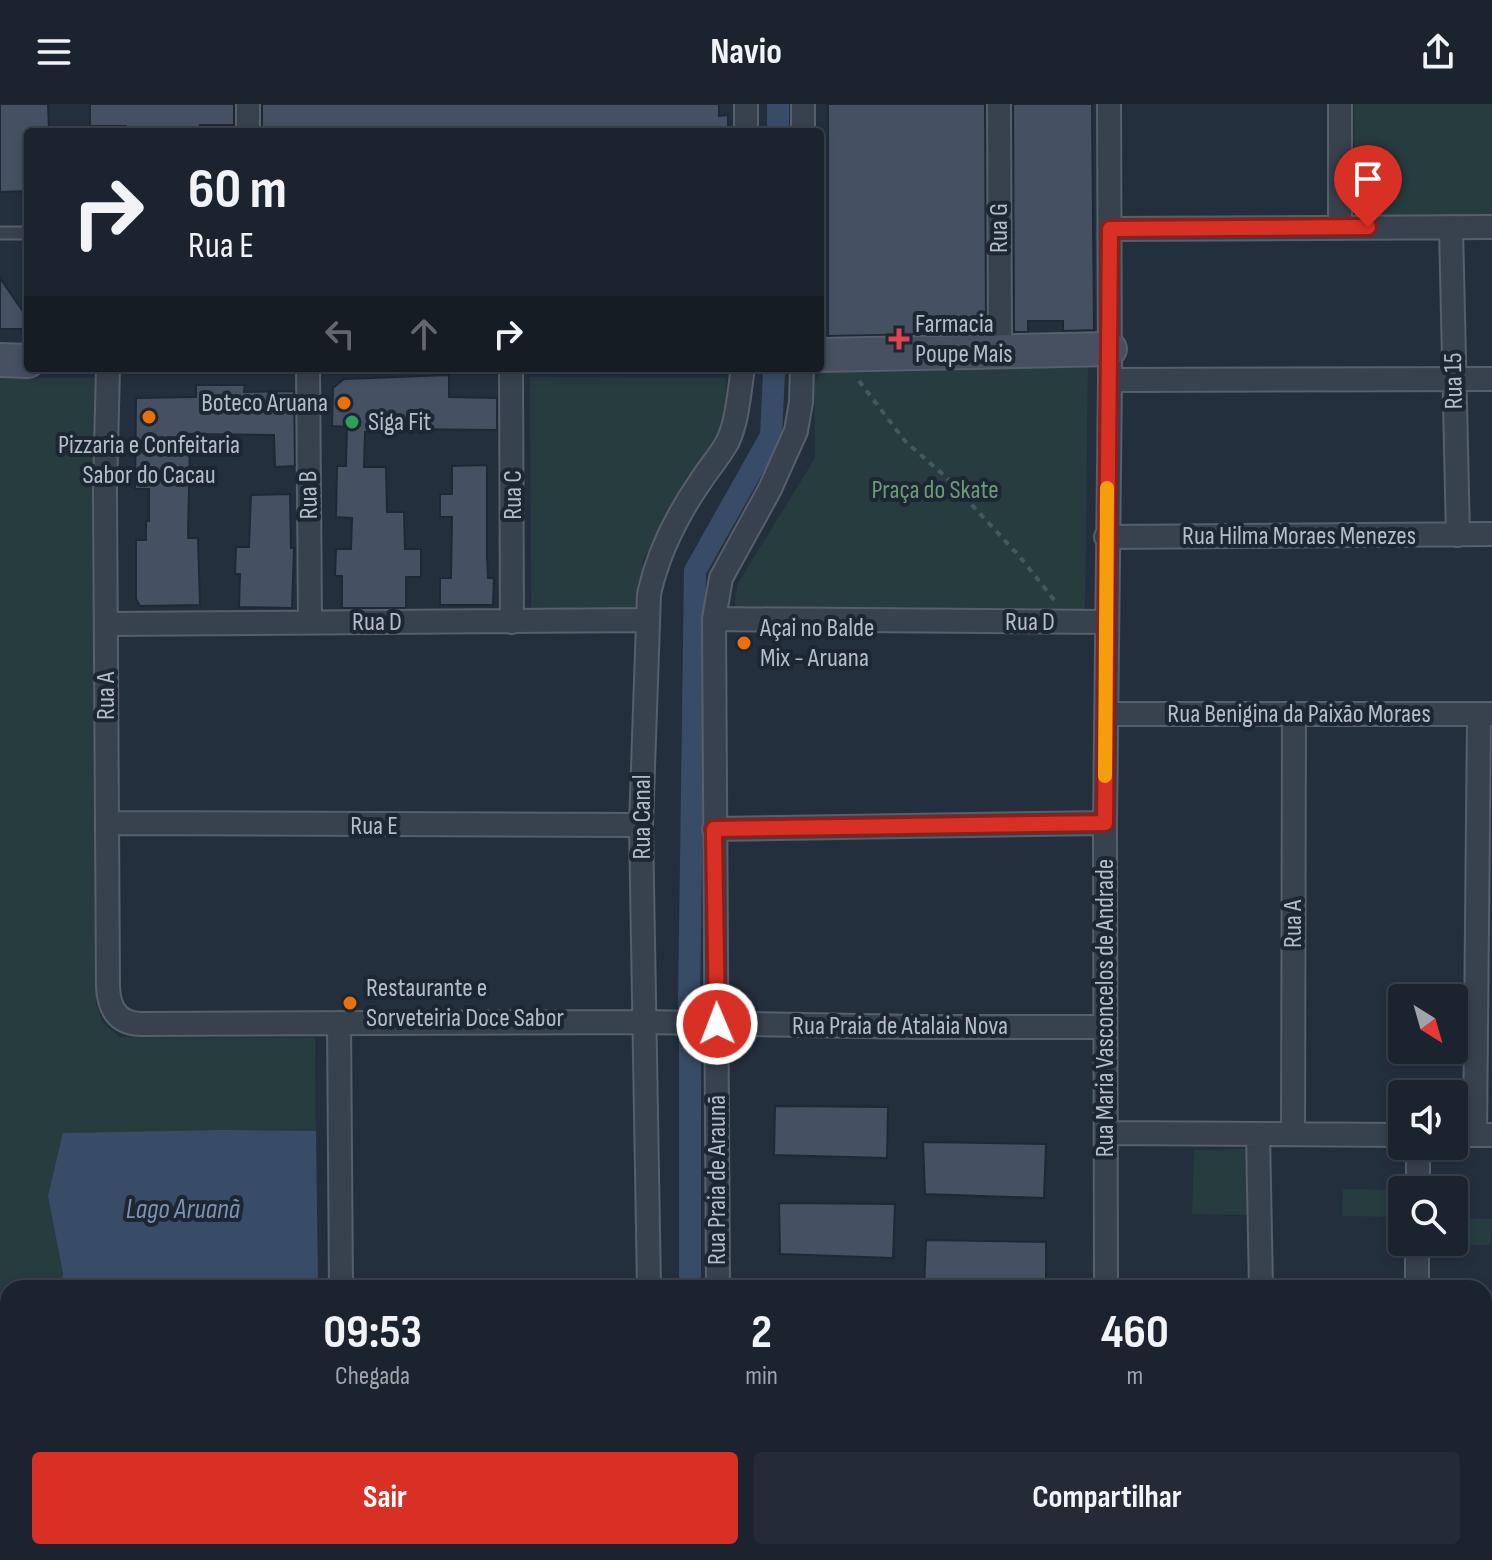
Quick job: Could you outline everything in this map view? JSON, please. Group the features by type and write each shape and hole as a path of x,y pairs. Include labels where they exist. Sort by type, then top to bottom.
{"street":[{"path":"248,104 248,128"},
{"path":"746,104 746,128"},
{"path":"803,104 803,128"},
{"name":"Rua G","path":"999,104 1000,352"},
{"name":"Rua Maria Vasconcelos de Andrade","path":"1106,1280 1104,1027 1106,537 1110,365 1109,104"},
{"path":"1340,104 1340,227"},
{"name":"Rua 15","path":"1451,227 1458,535"},
{"path":"1110,229 1492,227"},
{"path":"829,355 1000,352 1037,346 1110,365 1492,379"},
{"path":"0,360 24,361"},
{"name":"Rua A","path":"108,372 105,491 109,1002 121,1019"},
{"name":"Rua B","path":"308,372 310,622"},
{"name":"Rua C","path":"511,372 512,622"},
{"name":"Rua Canal","path":"649,1280 641,825 648,620 655,567 664,542 729,439 742,372"},
{"name":"Rua Praia de Araunã","path":"718,1280 714,619 721,578 781,468 796,431 802,372"},
{"name":"Rua Hilma Moraes Menezes","path":"1106,537 1492,534"},
{"name":"Rua D","path":"714,619 1107,622"},
{"name":"Rua D","path":"106,624 648,620"},
{"name":"Rua Benigina da Paixão Moraes","path":"1107,714 1485,714"},
{"name":"Rua A","path":"1293,1134 1294,714"},
{"path":"1474,1135 1485,714"},
{"name":"Rua E","path":"107,823 641,825"},
{"path":"714,829 1105,823"},
{"name":"Rua Praia de Atalaia Nova","path":"121,1019 140,1024 646,1022 1104,1027"},
{"path":"339,1023 341,1280"},
{"path":"1107,1133 1388,1135"},
{"path":"1258,1134 1261,1280"},
{"path":"1417,1256 1417,1280"}],"lane":[{"path":"0,233 24,233"}],"path":[{"path":"829,355 905,441 947,478 1020,557 1071,622"}],"green space":[{"path":"1354,104 1492,104 1492,217 1355,219"},
{"name":"Praça do Skate","path":"1088,364 1085,611 737,609 737,585 815,458 814,384 824,369"},
{"path":"530,377 726,378 725,423 643,559 639,610 531,609"},
{"path":"0,378 100,378 96,1005 103,1023 120,1037 315,1038 316,1131 223,1130 48,1196 62,1280 0,1280"},
{"path":"1251,1149 1253,1215 1192,1214 1194,1150"},
{"path":"1343,1189 1388,1190 1388,1217 1342,1216"},
{"path":"1468,1218 1492,1219 1491,1245 1468,1245"}],"water":[{"name":"Lago Aruanã","path":"316,1131 318,1280 62,1280 48,1196 63,1133"}],"building":[{"path":"0,104 48,104 49,128 24,128 24,191 0,192"},
{"path":"90,104 234,104 234,125 200,125 200,128 90,126"},
{"path":"262,104 719,104 719,116 728,115 728,128 262,128"},
{"path":"828,104 985,104 986,333 828,336"},
{"path":"1013,104 1092,104 1094,330 1063,331 1063,321 1028,321 1028,332 1014,332"},
{"path":"0,278 24,313 24,329 0,329"},
{"path":"449,375 449,397 497,398 497,430 394,429 394,432 365,432 364,467 386,467 387,512 404,512 405,549 421,549 421,577 406,577 406,608 342,608 342,576 335,576 336,549 351,549 352,518 336,517 337,466 346,466 347,427 332,426 333,388 344,379"},
{"path":"196,385 245,385 244,392 294,391 295,466 275,467 274,435 190,434 188,538 198,538 200,605 140,606 136,599 136,540 146,540 149,489 135,489 136,398 196,397"},
{"path":"487,465 487,556 488,578 494,578 493,605 440,605 440,578 451,578 452,517 440,517 440,494 452,494 452,466"},
{"path":"290,494 291,548 294,548 292,608 239,607 240,574 235,574 236,547 249,547 251,495"},
{"path":"775,1106 888,1107 887,1158 774,1155"},
{"path":"923,1142 1046,1144 1044,1198 925,1194"},
{"path":"779,1203 895,1204 893,1258 780,1254"},
{"path":"926,1240 1046,1242 1046,1280 924,1280"}],"waterway":[{"path":"778,104 778,128"},
{"path":"689,1006 695,571 771,436 774,373"},
{"path":"690,1040 690,1280"}],"slow traffic":[{"path":"1105,776 1107,488"}],"place":[{"name":"Farmacia Poupe Mais","path":"899,339"},
{"name":"Boteco Aruana","path":"344,403"},
{"name":"Pizzaria e Confeitaria Sabor do Cacau","path":"149,417"},
{"name":"Siga Fit","path":"352,422"},
{"name":"Açai no Balde Mix - Aruana","path":"744,643"},
{"name":"Restaurante e Sorveteiria Doce Sabor","path":"350,1003"}],"route":[{"path":"717,1024 714,829 1105,823 1110,229 1368,227"}]}
